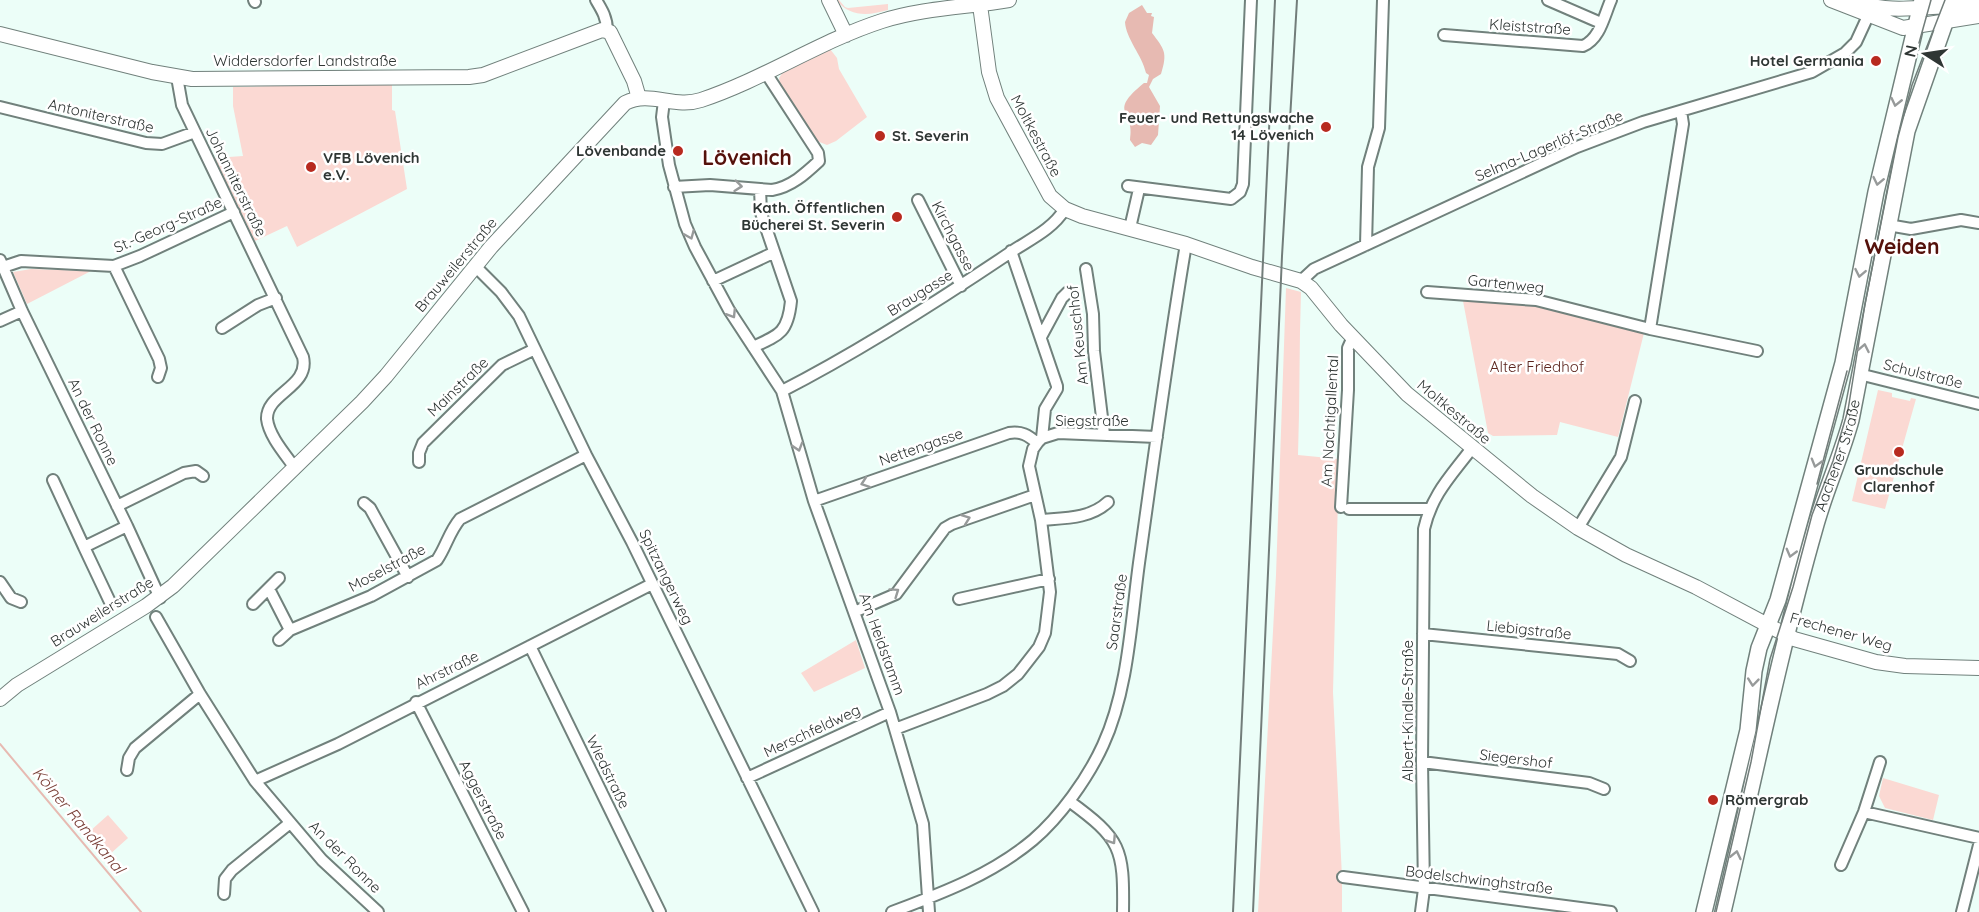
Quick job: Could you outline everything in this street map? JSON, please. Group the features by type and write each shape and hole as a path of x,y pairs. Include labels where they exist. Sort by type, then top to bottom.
{"main road":[{"name":"Aachener Straße","path":"1704,912 1749,730 1754,671 1759,648 1778,600 1841,369 1876,192 1920,4"},
{"name":"Aachener Straße","path":"1723,912 1815,526 1845,442 1910,120 1950,9"}],"street":[{"path":"596,0 607,22 606,30 615,42 639,98 684,103 700,100 766,73 846,35 894,17 1009,0"},
{"path":"829,0 846,35"},
{"path":"1130,228 1134,187 1231,199 1240,192 1243,184 1251,0"},
{"path":"1366,245 1368,167 1379,128 1383,0"},
{"name":"Kleiststraße","path":"1548,0 1601,23"},
{"name":"Kleiststraße","path":"1444,35 1584,46 1596,38 1611,0"},
{"path":"1831,0 1903,28 1950,9 1979,6"},
{"path":"1853,0 1865,5 1890,9 1920,4 1979,16"},
{"name":"Moltkestraße","path":"980,5 989,72 997,98 1050,196 1065,209 1082,216 1186,244 1301,281 1311,288 1341,325 1407,394 1532,496 1610,547 1696,587 1768,626"},
{"name":"Selma-Lagerlöf-Straße","path":"1301,281 1314,269 1547,160 1606,135 1812,72 1825,66 1845,53 1856,42 1868,16"},
{"name":"Widdersdorfer Landstraße","path":"0,34 177,77 469,77 483,75 606,30"},
{"path":"674,187 710,185 772,190 786,187 819,161 819,157 766,73"},
{"name":"Johanniterstraße","path":"177,77 182,105 276,298 305,366 298,379 273,404 268,412 267,421 280,449 295,468"},
{"name":"Brauweilerstraße","path":"0,699 17,685 160,598 295,468 386,376 475,266 614,114 625,103 639,98"},
{"name":"Am Heidstamm","path":"664,101 662,117 674,187 688,231 729,310 782,391 814,501 890,712 923,824 929,912"},
{"name":"Antoniterstraße","path":"0,107 146,143 162,144 195,132"},
{"path":"1650,329 1683,124 1681,111"},
{"path":"753,347 777,337 790,313 791,301 761,213 760,189"},
{"name":"Kirchgasse","path":"918,200 961,285"},
{"name":"Braugasse","path":"782,391 824,369 961,285 1048,229 1065,209"},
{"name":"St.-Georg-Straße","path":"2,264 21,261 114,266 234,212"},
{"path":"1888,225 1911,229 1961,220 1979,223"},
{"name":"Saarstraße","path":"892,912 960,886 991,870 1034,839 1069,801 1086,777 1103,745 1115,713 1127,648 1186,244"},
{"path":"895,729 1003,686 1018,674 1039,647 1045,633 1049,579 1041,520 1029,466 1033,449 1039,440 1045,409 1057,389 1011,251"},
{"path":"713,281 773,253"},
{"name":"An der Ronne","path":"2,264 22,311 160,598"},
{"name":"St.-Georg-Straße","path":"114,266 159,359 161,368 158,377"},
{"name":"Spitzangerweg","path":"475,266 511,304 535,349 813,912"},
{"name":"Am Keuschhof","path":"1086,269 1093,314 1094,351 1104,434"},
{"path":"1041,337 1062,298 1068,292"},
{"name":"Gartenweg","path":"1427,292 1536,300 1650,329 1756,351"},
{"path":"222,328 258,305 276,298"},
{"path":"0,321 22,311"},
{"name":"Am Nachtigallental","path":"1353,337 1348,348 1345,508 1429,509"},
{"name":"Mainstraße","path":"419,462 418,453 423,443 483,383 502,365 535,349"},
{"name":"Schulstraße","path":"1859,374 1979,404"},
{"path":"1578,528 1621,457 1635,400"},
{"name":"Nettengasse","path":"814,501 1009,433 1017,431 1039,440"},
{"name":"Siegstraße","path":"1039,440 1058,433 1157,437"},
{"name":"Albert-Kindle-Straße","path":"1421,912 1424,889 1422,762 1424,529 1429,509 1436,496 1472,448"},
{"name":"Moselstraße","path":"279,640 290,630 408,577 436,560 443,552 452,528 460,519 586,455"},
{"path":"117,506 184,473 195,471 203,476"},
{"path":"53,480 110,603"},
{"path":"854,612 896,594 945,528 1035,495"},
{"path":"1041,520 1091,514 1108,502"},
{"path":"364,503 370,508 408,577"},
{"path":"84,547 127,526"},
{"path":"253,604 279,578"},
{"path":"959,599 1049,579"},
{"path":"0,582 11,598 21,602"},
{"name":"Ahrstraße","path":"255,781 338,744 416,702 652,584"},
{"path":"269,589 290,630"},
{"name":"An der Ronne","path":"156,617 200,694 255,781 322,860 378,912"},
{"name":"Frechener Weg","path":"1768,626 1787,636 1876,662 1905,666 1979,668"},
{"name":"Liebigstraße","path":"1423,634 1618,654 1630,662"},
{"name":"Wiedstraße","path":"530,645 660,912"},
{"path":"127,770 129,758 135,748 200,694"},
{"name":"Aggerstraße","path":"416,702 523,912"},
{"name":"Merschfeldweg","path":"747,778 890,712"},
{"name":"Siegershof","path":"1422,762 1589,783 1604,789"},
{"path":"1841,865 1864,812 1880,762"},
{"path":"1069,801 1103,828 1117,849 1123,876 1123,912"},
{"path":"1864,812 1979,838"},
{"name":"An der Ronne","path":"224,894 225,879 232,870 290,823"},
{"path":"1962,912 1979,845"},
{"name":"Bodelschwinghstraße","path":"1343,877 1611,912"}],"green space":[{"path":"836,0 848,8 888,4 888,10 860,14 847,10"},
{"path":"830,49 837,58 839,69 867,117 836,141 827,145 817,141 781,90 779,78 783,72"},
{"name":"VFB Lövenich e.V.","path":"392,83 392,110 395,111 407,189 297,247 287,226 255,241 215,158 243,156 233,106 233,87"},
{"path":"31,269 91,271 27,304 13,272"},
{"path":"1286,288 1301,292 1298,455 1339,459 1333,692 1342,912 1258,912 1276,575"},
{"name":"Alter Friedhof","path":"1463,301 1532,304 1644,333 1618,437 1560,422 1557,435 1493,436 1488,433"},
{"path":"1878,390 1892,393 1892,397 1910,401 1911,398 1916,399 1885,509 1852,501"},
{"path":"856,640 865,668 814,692 801,673"},
{"path":"1883,778 1939,795 1933,820 1885,808 1879,796"},
{"path":"108,815 128,838 109,855 89,832"}],"shaded area":[{"path":"1142,5 1147,13 1152,13 1151,16 1154,17 1152,33 1164,51 1164,61 1161,74 1153,79 1149,87 1160,106 1158,135 1151,145 1142,143 1135,147 1130,140 1131,130 1124,106 1133,93 1147,83 1149,75 1128,35 1125,22 1129,13"}],"waterway":[{"name":"Kölner Randkanal","path":"0,744 141,912"}],"tram line":[{"path":"1919,43 1931,0"},
{"path":"1716,912 1751,762 1770,659 1793,587 1812,515 1833,461 1848,410 1865,304 1898,137 1912,85 1945,0"},
{"path":"1817,484 1847,371"}],"railway":[{"path":"1233,912 1275,0"},
{"path":"1253,912 1282,256 1297,0"}],"place":[{"name":"Hotel Germania","path":"1876,61"},
{"name":"Feuer- und Rettungswache 14 Lövenich","path":"1326,127"},
{"name":"St. Severin","path":"880,136"},
{"name":"Lövenbande","path":"678,151"},
{"name":"VFB Lövenich e.V.","path":"311,167"},
{"name":"Kath. Öffentlichen Bücherei St. Severin","path":"897,217"},
{"name":"Grundschule Clarenhof","path":"1899,452"},
{"name":"Römergrab","path":"1713,800"}],"district":[{"name":"Lövenich","path":"747,158"},
{"name":"Weiden","path":"1902,247"}]}
